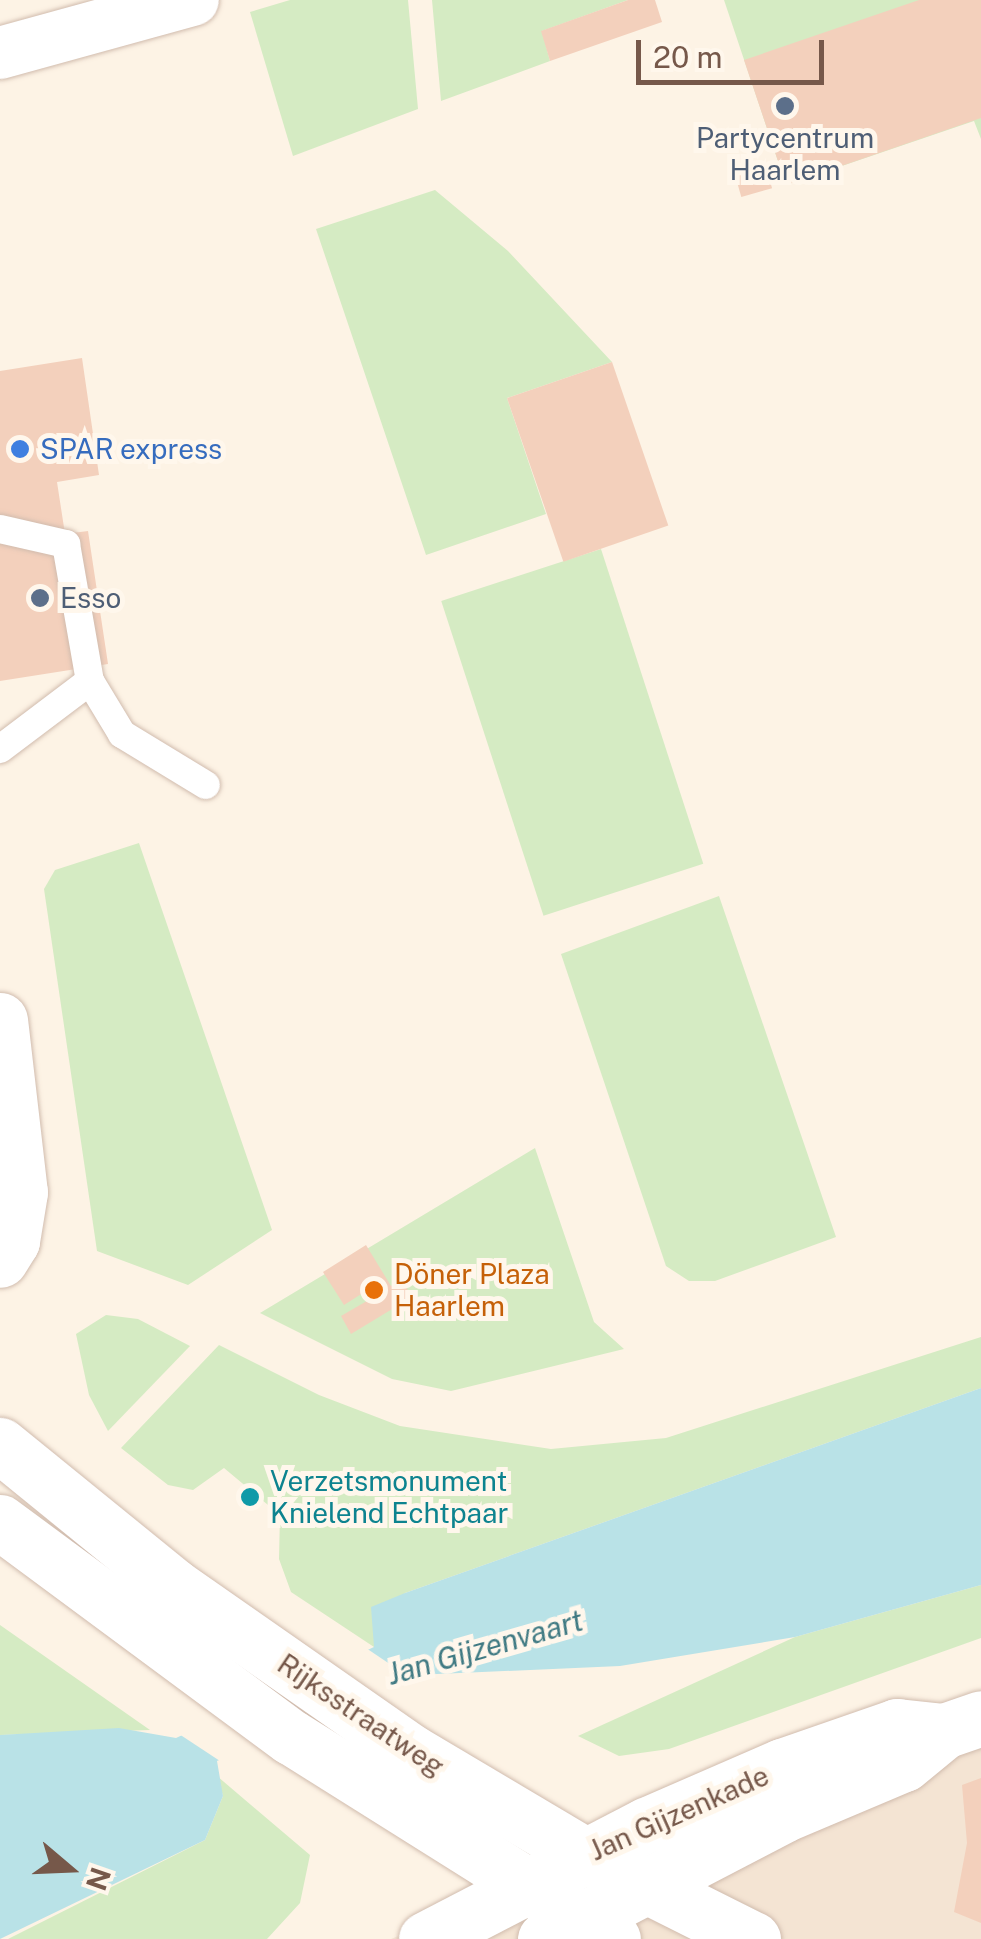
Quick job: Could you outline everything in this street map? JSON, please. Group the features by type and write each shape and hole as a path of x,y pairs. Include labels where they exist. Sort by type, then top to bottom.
{"main road":[{"path":"0,1020 20,1192 12,1241 0,1260"},
{"name":"Rijksstraatweg","path":"0,1445 172,1585 350,1709 585,1855 753,1939"},
{"name":"Rijksstraatweg","path":"0,1522 238,1700 526,1889 578,1933"},
{"name":"Jan Gijzenkade","path":"426,1939 585,1855 751,1779 897,1726 962,1724"},
{"name":"Jan Gijzenkade","path":"578,1933 644,1886 783,1815 904,1764 962,1724"}],"street":[{"path":"0,53 192,0"}],"lane":[{"path":"0,530 66,544 90,681 122,734 206,785"},
{"path":"0,750 90,681"}],"shaded area":[{"path":"981,1715 981,1939 391,1939 629,1842"}],"green space":[{"path":"290,0 408,0 418,109 293,156 250,12"},
{"path":"432,0 628,0 542,31 550,61 441,101"},
{"path":"724,0 981,0 981,139 974,121 786,185"},
{"path":"435,190 508,251 612,362 507,398 546,514 426,555 316,229"},
{"path":"601,549 703,864 544,916 441,601"},
{"path":"139,843 272,1230 188,1285 97,1251 44,889 55,870"},
{"path":"719,896 836,1237 715,1281 689,1281 666,1266 561,954"},
{"path":"535,1148 594,1322 624,1349 451,1391 392,1379 260,1313"},
{"path":"106,1315 138,1319 190,1346 108,1431 89,1395 76,1334"},
{"path":"981,1337 981,1388 405,1593 374,1647 291,1592 279,1559 280,1515 224,1468 193,1490 168,1485 121,1448 219,1345 319,1395 400,1426 551,1449 666,1438"},
{"path":"981,1585 981,1638 669,1749 619,1756 578,1736 795,1637"},
{"path":"0,1625 150,1730 0,1735"},
{"path":"217,1776 310,1855 300,1903 267,1939 8,1939 205,1840 223,1796"}],"water":[{"name":"Jan Gijzenvaart","path":"981,1388 981,1585 795,1637 620,1666 415,1675 217,1761 223,1796 205,1840 0,1939 0,1735 119,1728 176,1738 374,1647 371,1607"}],"pier":[{"path":"363,1646 415,1681 223,1763 176,1732"}],"building":[{"path":"628,0 655,0 662,22 550,61 541,31"},
{"path":"919,0 981,0 981,118 786,185 744,60"},
{"path":"766,167 772,188 741,197 735,176"},
{"path":"82,358 99,475 57,482 65,534 88,531 108,664 0,681 0,371"},
{"path":"612,362 668,526 563,562 507,398"},
{"path":"366,1245 391,1286 402,1280 412,1297 351,1334 341,1316 372,1298 366,1291 344,1305 323,1272"},
{"path":"981,1778 981,1923 954,1912 967,1843 962,1785"}],"place":[{"name":"Partycentrum Haarlem","path":"785,106"},
{"name":"SPAR express","path":"20,449"},
{"name":"Esso","path":"40,598"},
{"name":"Döner Plaza Haarlem","path":"374,1290"},
{"name":"Verzetsmonument Knielend Echtpaar","path":"250,1497"}]}
